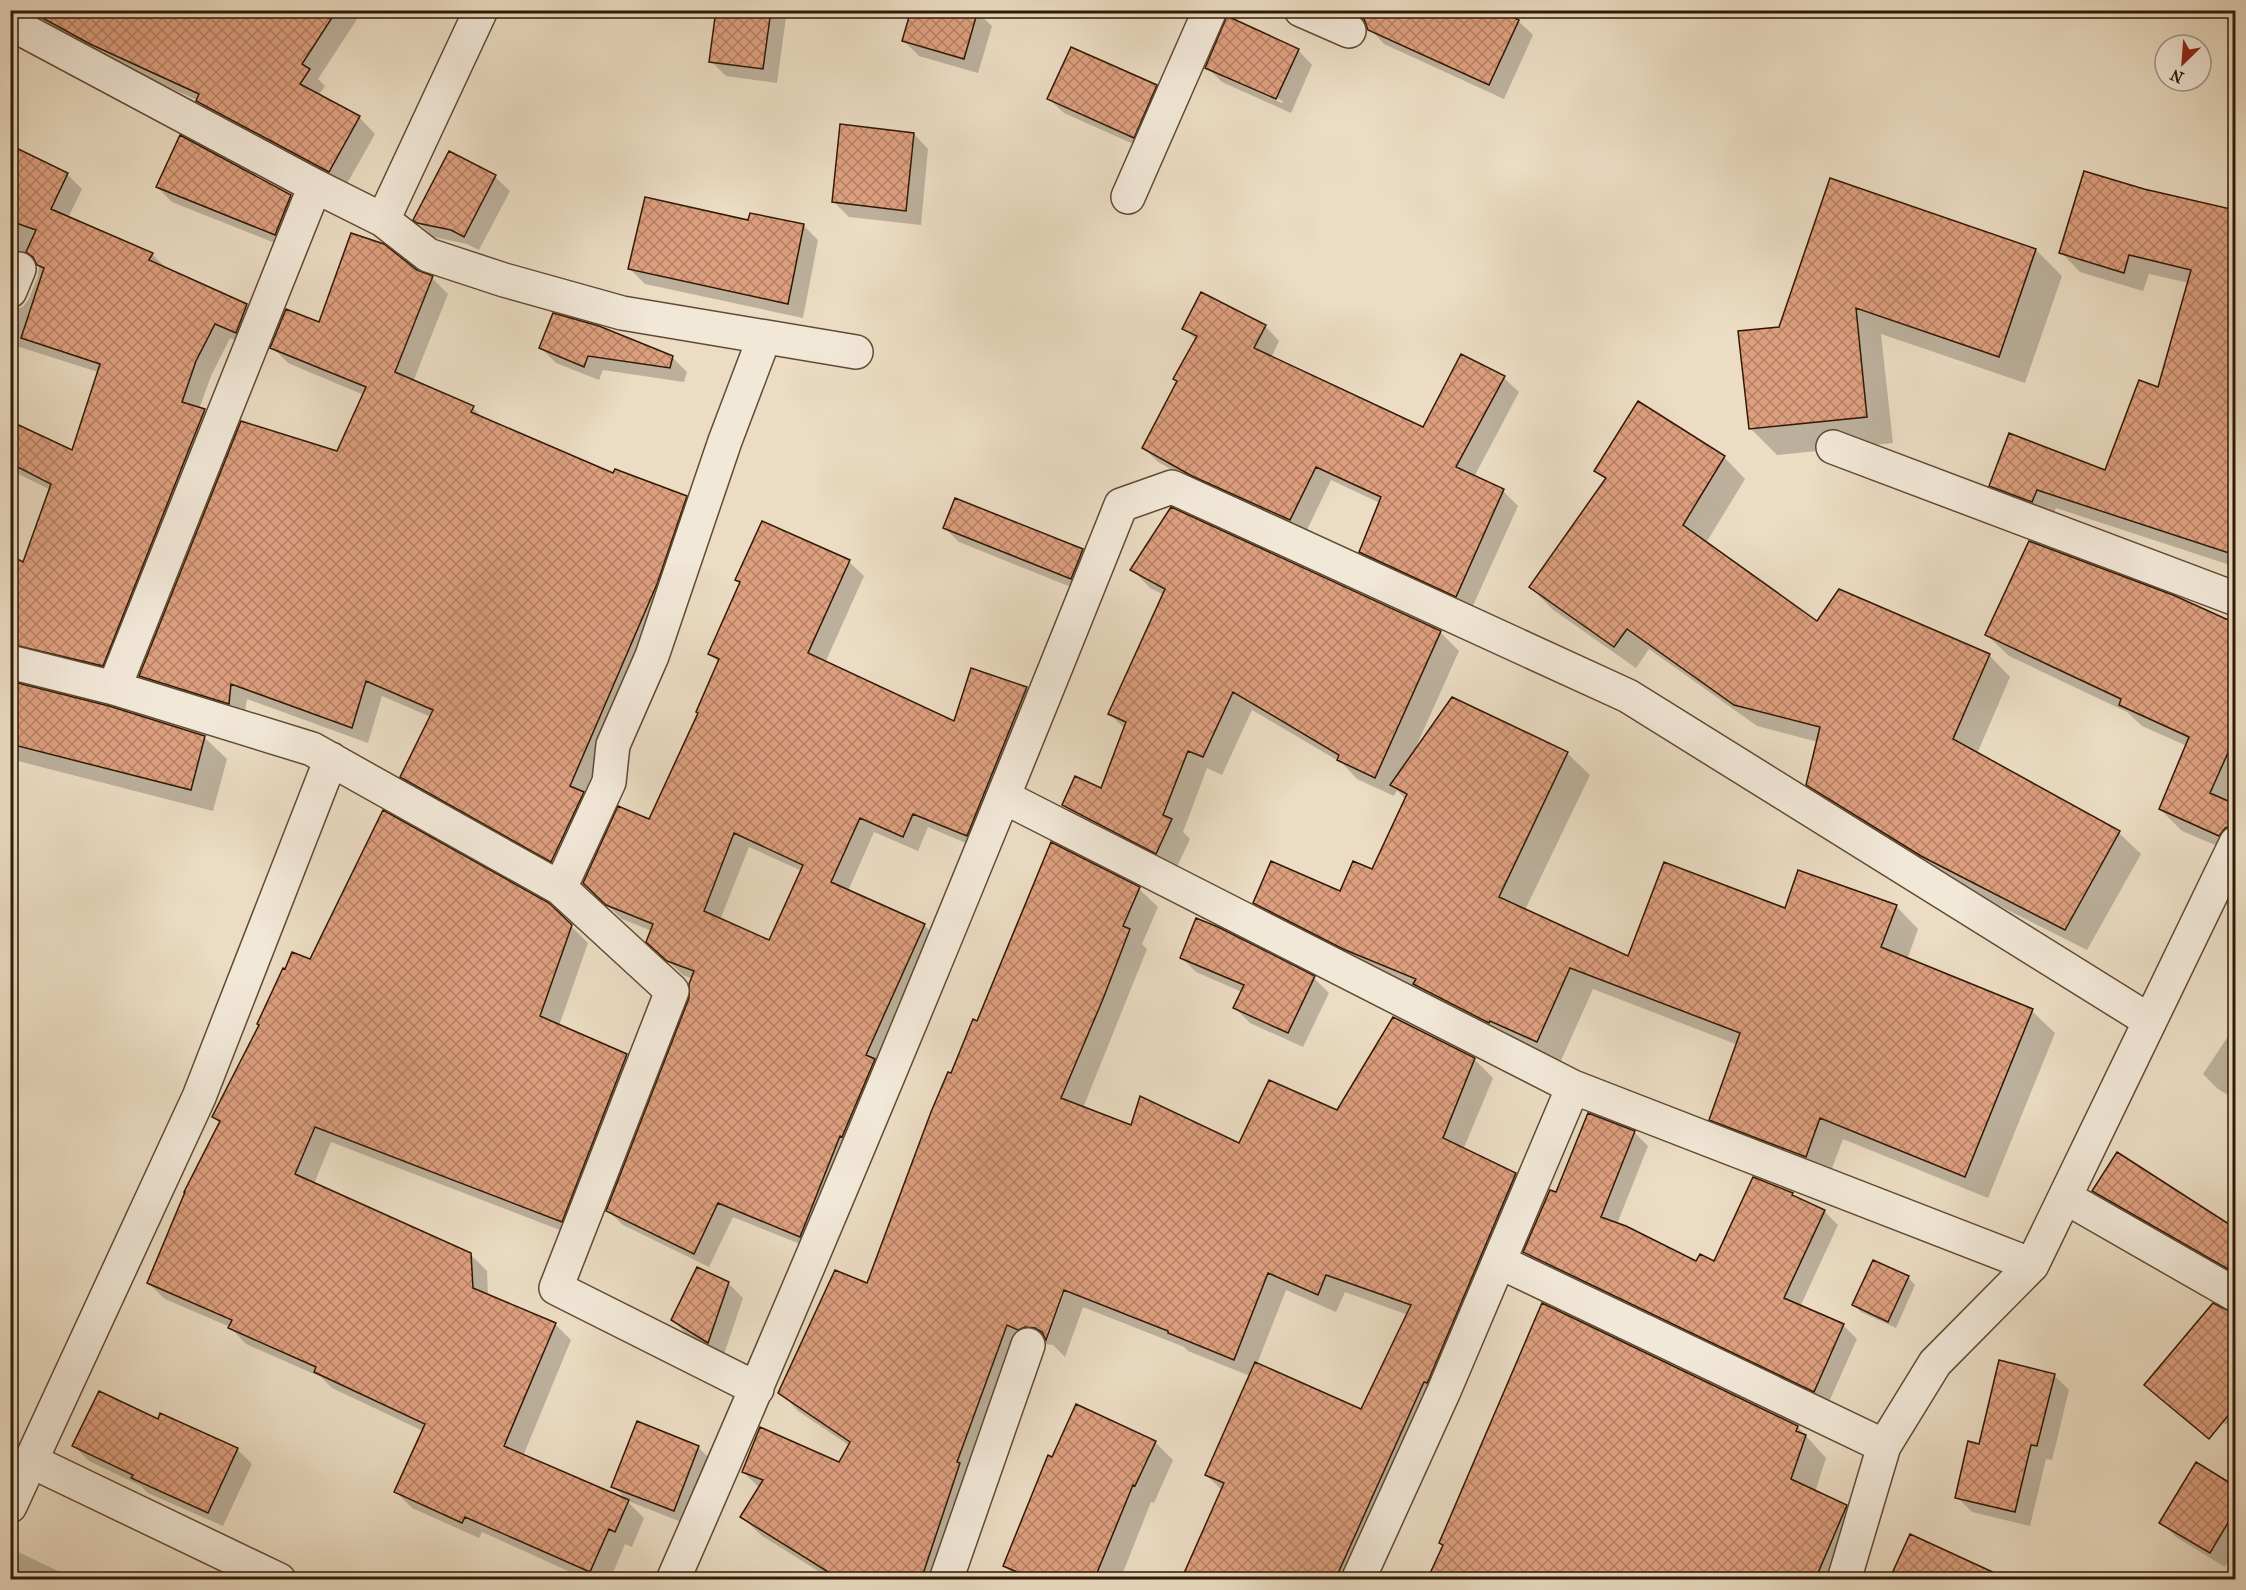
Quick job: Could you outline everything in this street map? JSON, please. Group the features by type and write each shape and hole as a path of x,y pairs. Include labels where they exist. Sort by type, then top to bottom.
{"street":[{"path":"383,220 482,10"},
{"path":"1128,197 1210,10"},
{"path":"1301,10 1349,31"},
{"path":"10,23 383,220 428,255 504,280 622,313 855,352"},
{"path":"114,688 315,186"},
{"path":"560,888 609,782 613,745 652,656 725,441 764,338"},
{"path":"1833,447 2235,599"},
{"path":"673,1580 822,1238 1121,505 1172,487 1628,696 2150,1021"},
{"path":"10,662 114,688 312,749 560,888 672,991 556,1288 757,1389"},
{"path":"10,1506 199,1097 331,759"},
{"path":"1004,796 1573,1087 2032,1265"},
{"path":"1844,1580 1884,1446 1935,1363 2032,1265 2235,843"},
{"path":"1358,1580 1444,1391 1573,1087"},
{"path":"2065,1197 2235,1295"},
{"path":"1500,1262 1884,1446"},
{"path":"946,1580 1028,1345"},
{"path":"31,1461 279,1580"}],"building":[{"path":"28,10 337,10 302,64 310,69 300,84 360,116 329,172 196,101 199,94 90,44"},
{"path":"716,10 771,10 763,69 709,62"},
{"path":"911,10 978,10 964,59 902,41"},
{"path":"1349,10 1499,10 1519,20 1489,85 1368,30 1364,19"},
{"path":"1227,16 1299,49 1276,99 1205,68"},
{"path":"1071,47 1157,85 1134,138 1047,99"},
{"path":"840,124 914,133 906,211 832,202"},
{"path":"180,135 291,195 275,235 156,187"},
{"path":"10,145 68,173 51,209 153,253 149,260 247,304 236,333 215,324 196,361 182,402 205,409 103,666 10,644 10,555 23,562 51,484 10,463 10,421 72,450 100,364 21,338 44,268 37,265 33,257 26,252 36,230 10,221"},
{"path":"449,151 496,175 464,237 451,230 417,223 413,220"},
{"path":"2084,171 2144,189 2235,210 2235,555 2037,490 2032,502 1989,486 2009,433 2105,470 2139,380 2158,387 2191,270 2129,255 2124,273 2059,253"},
{"path":"1830,178 2036,249 1999,357 1856,308 1867,417 1749,429 1738,331 1779,327"},
{"path":"645,197 748,220 750,213 804,224 788,304 628,269"},
{"path":"351,233 384,244 417,270 433,276 395,372 474,406 471,412 613,473 615,469 687,496 657,584 570,786 584,792 551,862 400,777 433,710 366,681 352,728 231,684 229,704 139,676 241,421 337,451 366,387 270,348 286,309 319,322"},
{"path":"1201,292 1266,325 1254,348 1423,427 1461,354 1505,376 1456,467 1504,489 1456,597 1359,552 1381,497 1316,467 1290,520 1192,476 1142,448 1177,381 1173,379 1197,336 1182,329"},
{"path":"553,313 599,326 673,356 670,368 588,356 584,367 539,348"},
{"path":"1638,401 1725,456 1683,525 1817,621 1839,589 1990,654 1953,739 2120,831 2065,930 1921,856 1806,785 1820,727 1734,705 1627,629 1614,647 1529,587 1606,478 1594,471"},
{"path":"955,498 1083,549 1071,579 943,528"},
{"path":"1171,507 1441,631 1375,778 1337,760 1339,755 1233,692 1203,757 1188,751 1163,815 1172,819 1156,854 1062,805 1075,776 1101,788 1126,722 1108,714 1165,589 1130,570"},
{"path":"762,521 850,560 808,653 954,721 971,668 1027,687 967,836 913,814 903,837 860,818 831,882 925,924 866,1055 875,1059 842,1137 840,1136 800,1237 718,1203 694,1254 606,1211 689,998 689,984 694,971 667,961 646,942 653,924 606,905 583,883 618,806 649,819 698,713 696,712 719,659 708,654 740,582 735,580","holes":["734,833 803,865 769,940 704,911"]},
{"path":"2029,541 2173,595 2235,623 2235,737 2210,793 2235,804 2235,813 2230,826 2225,828 2219,836 2159,809 2189,737 2119,705 2121,699 1985,635"},
{"path":"10,681 109,706 205,736 191,790 10,744"},
{"path":"1452,697 1568,752 1499,897 1628,956 1664,862 1785,908 1798,870 1897,905 1881,947 2033,1009 1965,1177 1820,1118 1806,1157 1709,1120 1740,1033 1570,968 1537,1042 1490,1021 1489,1023 1413,984 1416,979 1343,949 1253,903 1271,861 1340,891 1353,861 1372,869 1407,794 1390,785"},
{"path":"383,810 549,903 572,925 540,1016 627,1054 562,1222 315,1127 295,1174 471,1253 473,1288 556,1323 504,1446 629,1500 615,1532 609,1529 590,1572 465,1517 462,1523 394,1492 425,1424 314,1372 316,1367 228,1328 232,1320 147,1283 184,1192 220,1121 212,1117 259,1025 257,1024 283,968 285,969 292,952 310,959"},
{"path":"1051,842 1140,887 1123,926 1130,929 1061,1098 1131,1125 1140,1096 1239,1143 1269,1080 1337,1110 1393,1017 1475,1058 1443,1138 1516,1173 1429,1379 1427,1383 1424,1382 1335,1580 1181,1580 1224,1483 1205,1475 1255,1362 1361,1409 1411,1305 1326,1275 1318,1295 1268,1273 1234,1360 1064,1290 1046,1340 1042,1332 1035,1328 1025,1327 1018,1330 1007,1325 957,1462 960,1463 921,1580 841,1580 740,1517 763,1480 742,1472 760,1427 839,1462 850,1442 778,1393 835,1270 867,1283 931,1112 948,1072 951,1073 973,1019 977,1021"},
{"path":"1196,918 1315,976 1288,1033 1233,1008 1244,985 1180,958"},
{"path":"1588,1113 1635,1131 1601,1217 1626,1226 1696,1261 1700,1254 1714,1261 1753,1177 1793,1193 1792,1195 1825,1210 1784,1298 1844,1324 1814,1392 1523,1252 1550,1190 1556,1192"},
{"path":"2117,1152 2235,1228 2235,1273 2092,1191"},
{"path":"1873,1260 1909,1276 1888,1322 1852,1305"},
{"path":"697,1267 729,1282 708,1343 671,1320"},
{"path":"1542,1303 1798,1426 1796,1431 1806,1435 1791,1479 1847,1505 1815,1580 1427,1580 1443,1545 1439,1543"},
{"path":"2213,1303 2235,1314 2235,1407 2209,1439 2144,1385"},
{"path":"1999,1360 2055,1374 2037,1446 2031,1445 2015,1512 1955,1498 1968,1441 1979,1444"},
{"path":"99,1391 158,1419 160,1413 238,1448 208,1513 131,1478 133,1475 72,1446"},
{"path":"1076,1404 1156,1441 1135,1486 1133,1485 1094,1580 1036,1580 1003,1566 1048,1455 1052,1457"},
{"path":"637,1421 699,1446 674,1511 611,1487"},
{"path":"2196,1462 2235,1486 2235,1511 2210,1553 2159,1523"},
{"path":"1910,1534 2010,1580 1889,1580"}]}
